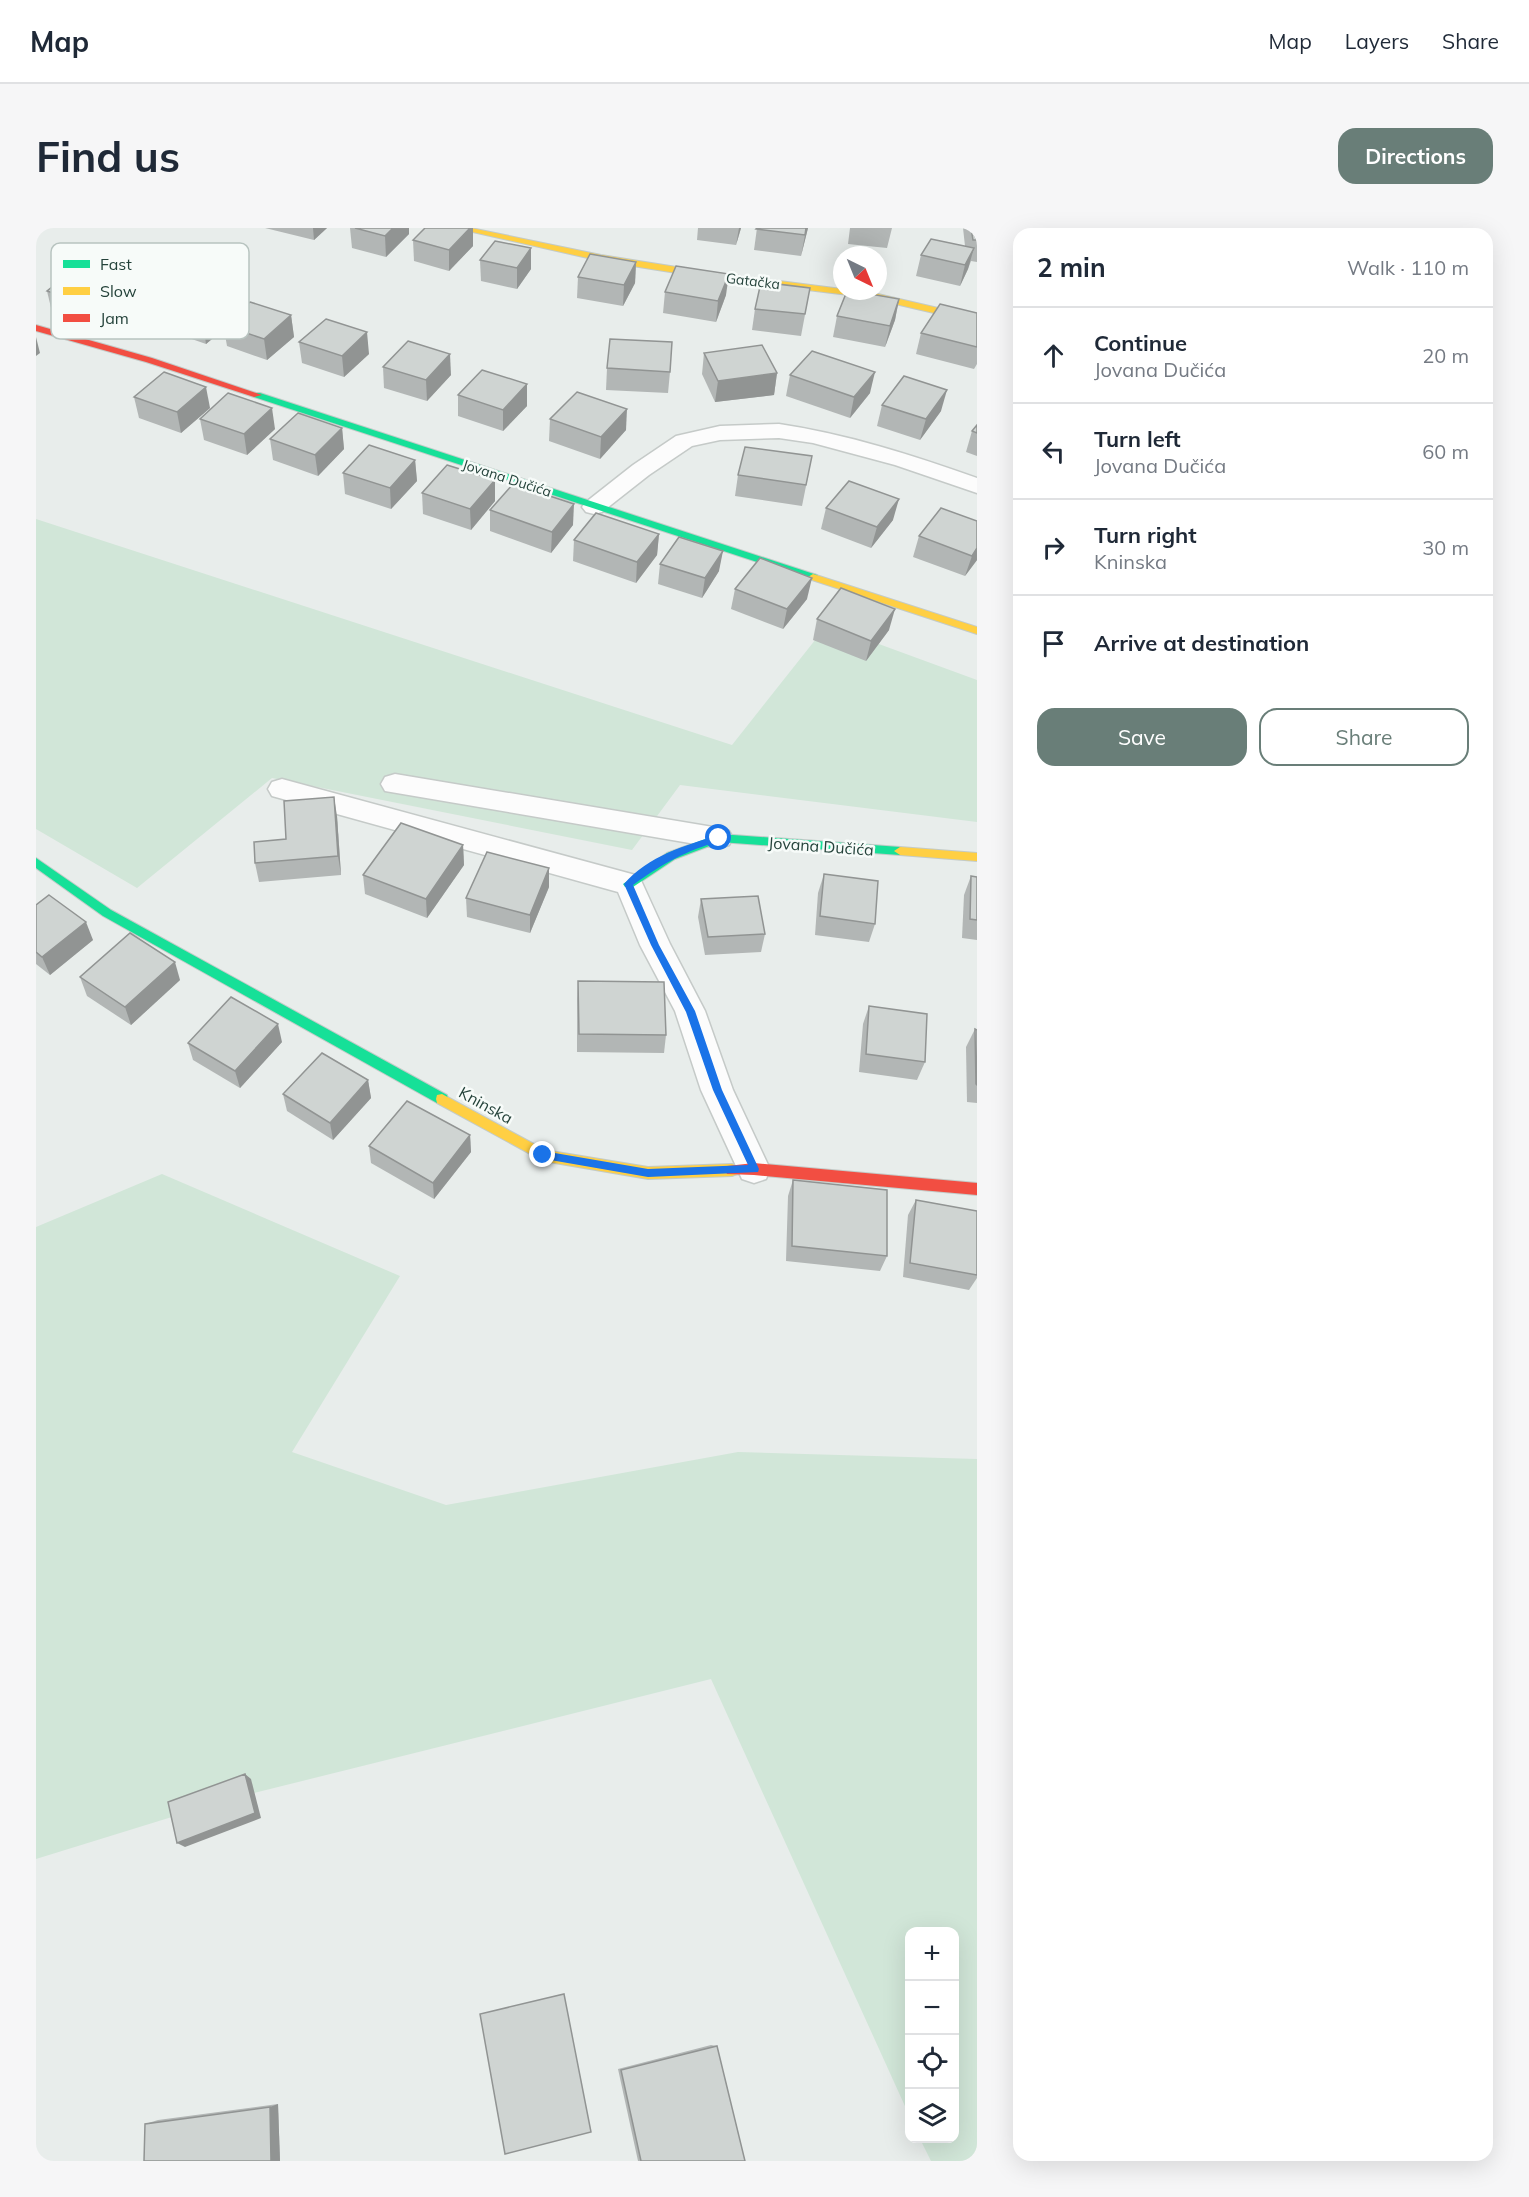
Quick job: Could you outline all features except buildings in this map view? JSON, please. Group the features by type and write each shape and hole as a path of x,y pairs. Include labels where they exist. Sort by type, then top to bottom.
{"street":[{"name":"Gatačka","path":"459,228 611,260 708,275 866,294 977,320"},
{"name":"Jovana Dučića","path":"36,328 51,332"},
{"name":"Jovana Dučića","path":"75,339 149,360 977,632"},
{"path":"594,507 641,470 684,441 720,433 779,431 815,436 903,460 977,486"},
{"path":"395,784 719,838"},
{"path":"282,789 629,884 655,945 690,1011 717,1090 754,1169"},
{"name":"Jovana Dučića","path":"629,884 659,862 683,849 719,838 977,857"},
{"name":"Kninska","path":"36,862 107,913 543,1155 648,1173 754,1169 977,1189"}],"green space":[{"path":"36,519 732,745 827,625 977,680 977,822 680,785 632,850 272,778 137,888 36,829"},
{"path":"162,1174 400,1276 292,1452 446,1505 738,1452 977,1459 977,2161 931,2161 922,2143 959,2143 959,1927 905,1927 905,2106 711,1679 230,1799 36,1859 36,1227"}],"traffic: fast":[{"path":"257,395 813,577"},
{"path":"629,884 671,856 719,838 900,851"},
{"path":"36,862 107,913 442,1099"}],"traffic: slow":[{"path":"459,228 601,258 708,275 865,294 977,320"},
{"path":"813,577 977,631"},
{"path":"900,851 977,857"},
{"path":"442,1099 543,1155 648,1173 732,1170"}],"traffic: jam":[{"path":"36,328 51,332"},
{"path":"75,339 257,395"},
{"path":"732,1170 754,1169 977,1189"}],"route":[{"path":"543,1155 648,1173 754,1169 717,1090 690,1011 655,945 629,884 659,862 683,849 719,838"}]}
